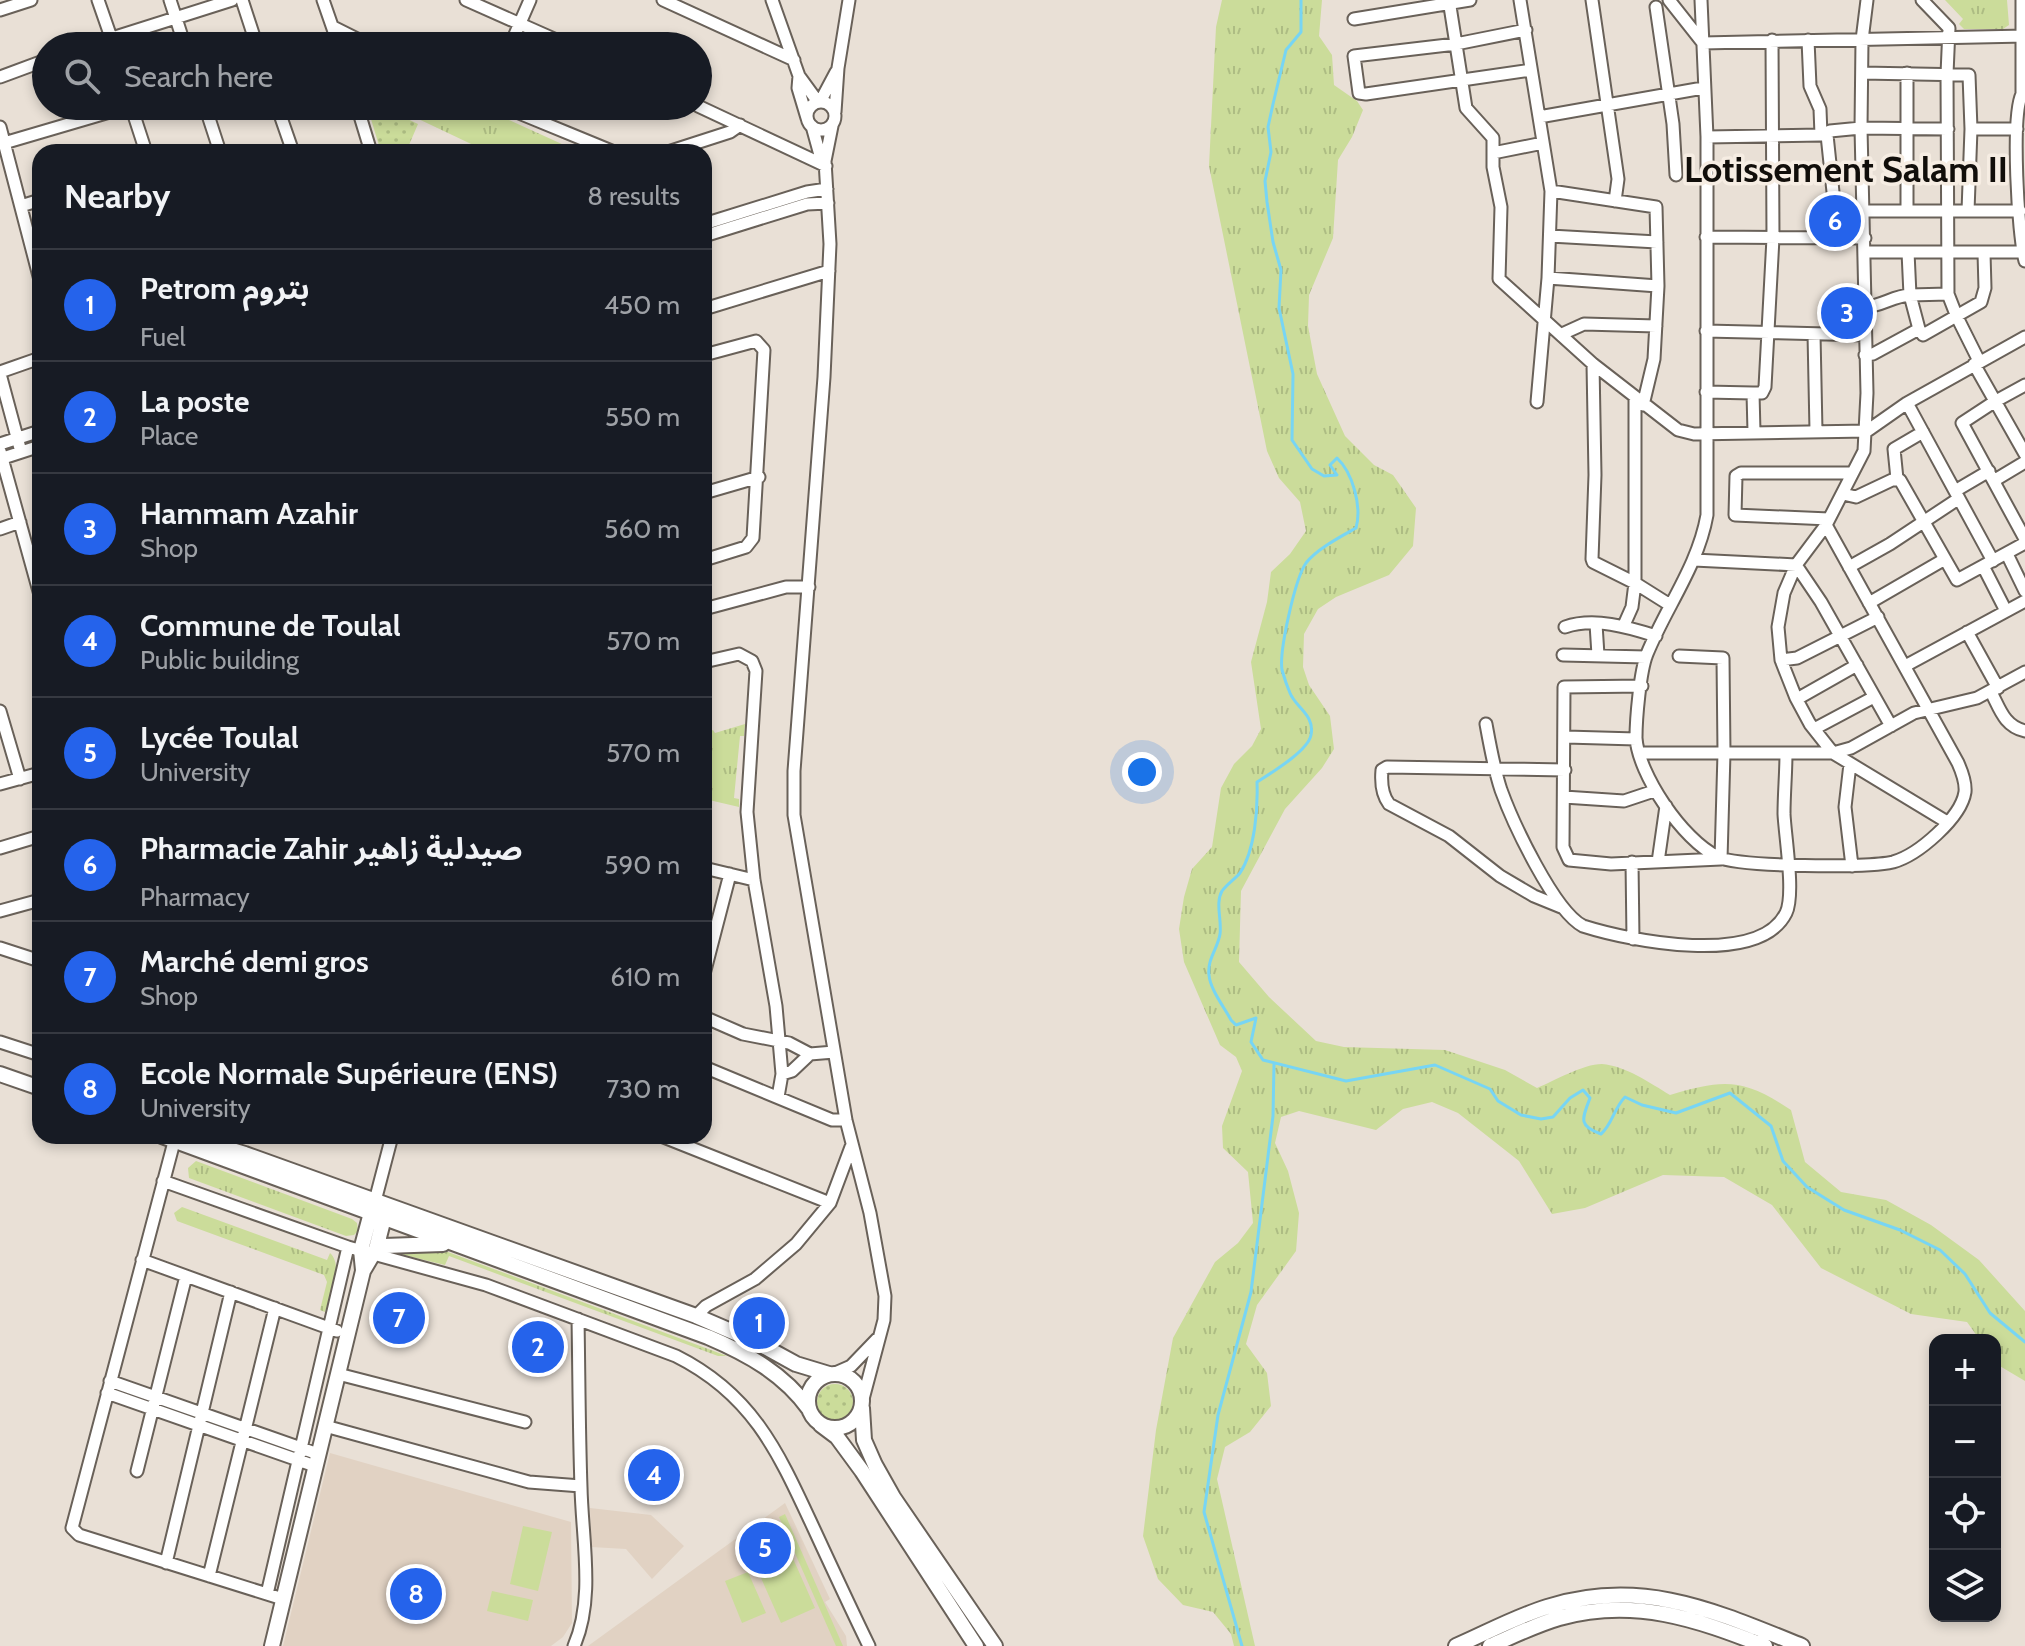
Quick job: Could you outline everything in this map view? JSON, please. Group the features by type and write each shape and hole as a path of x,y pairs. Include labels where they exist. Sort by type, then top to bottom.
{"main road":[{"path":"0,1074 32,1085"},
{"path":"201,1144 245,1154 453,1244 739,1350 782,1380 821,1425 837,1437 976,1646"},
{"path":"272,1646 363,1271 364,1250 379,1210"},
{"path":"379,1210 696,1316 754,1341 796,1364 851,1378 857,1384 862,1403 864,1440 875,1465 995,1646"},
{"path":"364,1250 384,1246 453,1244"},
{"path":"809,1409 809,1391 814,1383 832,1374"},
{"path":"821,1425 846,1427 853,1422 862,1403"},
{"path":"1456,1646 1550,1606 1604,1597 1635,1596 1683,1601 1802,1646"},
{"path":"1490,1646 1561,1618 1633,1609 1681,1616 1765,1646"}],"street":[{"path":"0,10 31,0"},
{"path":"98,0 109,32"},
{"path":"170,0 180,32"},
{"path":"139,32 232,0"},
{"path":"242,0 252,32"},
{"path":"323,0 335,32"},
{"path":"466,0 538,32"},
{"path":"516,32 530,0"},
{"path":"772,0 799,76 819,102 831,105 835,112"},
{"path":"849,0 826,163 829,271 794,771 794,815 851,1147 882,1270 884,1320 862,1403"},
{"path":"1354,19 1470,0"},
{"path":"1520,0 1551,191 1548,278 1537,402"},
{"path":"1592,0 1618,179 1615,201"},
{"path":"1669,0 1703,43"},
{"path":"1701,0 1707,137 1707,515 1703,538 1694,560 1646,657 1636,739 1638,754 1654,791 1697,842 1721,859"},
{"path":"1867,0 1862,40 1861,128 1867,431 1864,451 1843,494 1796,565 1784,593 1778,627 1781,660 1797,699 1814,729 1833,753 1947,822"},
{"path":"1922,0 1949,28 1950,39 1947,74 1948,294 1994,402 2025,454"},
{"path":"1865,252 2024,255 2017,129 2019,100 2024,93 2022,0"},
{"path":"668,1 794,60"},
{"path":"1450,2 1468,111 1491,132 1501,207 1499,279 1593,364 1678,430 1694,434 1867,431 1907,403 2025,337"},
{"path":"1656,7 1669,92 1676,175"},
{"path":"333,27 343,32"},
{"path":"1526,30 1456,44 1354,56 1358,91 1366,94 1531,70"},
{"path":"1703,43 2024,36"},
{"path":"1706,392 1762,393 1765,389 1773,238 1772,40"},
{"path":"1808,40 1810,86 1820,109 1835,211 2020,211"},
{"path":"0,77 32,65"},
{"path":"810,122 811,106 819,102 838,68"},
{"path":"1862,73 1968,74 1971,129 1968,211"},
{"path":"1907,73 1907,211"},
{"path":"799,76 798,88 820,155 826,163"},
{"path":"1539,117 1703,88"},
{"path":"712,112 826,163"},
{"path":"4,143 83,120"},
{"path":"136,120 143,144"},
{"path":"210,120 217,144"},
{"path":"282,120 290,144"},
{"path":"361,120 369,144"},
{"path":"536,120 595,144"},
{"path":"810,122 820,130 832,126"},
{"path":"693,144 730,132 740,125"},
{"path":"0,127 32,249"},
{"path":"1707,137 1824,135 1830,131 1861,128 1948,129"},
{"path":"1971,129 2017,129"},
{"path":"1493,153 1543,143"},
{"path":"712,222 807,192 827,189"},
{"path":"1551,191 1655,205 1658,286 1654,359 1639,401 1635,583 1632,607 1624,625"},
{"path":"21,206 32,203"},
{"path":"712,234 807,204 828,203"},
{"path":"1550,236 1657,242"},
{"path":"1706,237 1865,238"},
{"path":"1908,252 1910,295 1923,335 1981,302 1985,288 1984,253"},
{"path":"712,307 829,271"},
{"path":"1548,278 1658,286"},
{"path":"1865,307 1877,306 1895,295 1948,294"},
{"path":"1562,334 1584,324 1656,326"},
{"path":"1865,355 1873,354 1919,329"},
{"path":"1706,331 1865,335"},
{"path":"1814,334 1816,431"},
{"path":"712,353 747,342 761,344 764,350 759,477 753,538 746,547 712,558"},
{"path":"21,452 0,373 32,361"},
{"path":"1593,364 1595,475 1592,559 1670,605"},
{"path":"1923,432 1894,449 1897,479 1957,580 2025,541 1962,423 2025,385"},
{"path":"1753,393 1754,432"},
{"path":"1907,403 1957,495 2006,611"},
{"path":"0,444 32,433"},
{"path":"32,449 1,456 32,566"},
{"path":"1849,567 1923,521 1957,495 1992,475 2025,462"},
{"path":"1827,522 1735,515 1736,476 1741,473 1851,473"},
{"path":"712,491 759,477"},
{"path":"1843,494 1856,497 1897,479"},
{"path":"0,529 20,522"},
{"path":"1642,686 1564,687 1563,847 1569,860 1611,864 1721,859 1852,866 1890,862 1908,857 1921,848 1962,802 1964,781 1958,763 1827,522"},
{"path":"2007,554 2025,591"},
{"path":"1869,603 1945,559"},
{"path":"1694,560 1796,565"},
{"path":"1796,565 1891,726"},
{"path":"712,607 786,587 809,587"},
{"path":"1905,666 2025,601"},
{"path":"1781,660 1797,658 1878,617"},
{"path":"1596,624 1598,655"},
{"path":"1565,627 1624,625 1656,636"},
{"path":"1967,632 2006,721 2015,729 2025,731"},
{"path":"712,660 736,653 749,659 756,671 747,812 754,880 780,1041 782,1074 778,1097"},
{"path":"1563,655 1646,657"},
{"path":"1679,656 1723,658 1721,859"},
{"path":"1797,699 1857,665"},
{"path":"1640,753 1833,753 1851,748 1928,708 1949,706 1995,690 2025,672"},
{"path":"1814,729 1874,697"},
{"path":"0,712 20,779"},
{"path":"1486,724 1495,769 1510,813 1561,907 1583,926 1664,944 1743,942 1763,937 1787,912 1786,753"},
{"path":"1566,737 1636,739"},
{"path":"1850,764 1845,807 1852,866"},
{"path":"1561,907 1534,896 1500,876 1449,836 1389,804 1381,777 1382,770 1387,767 1565,770"},
{"path":"0,784 32,775"},
{"path":"1564,797 1624,801 1654,791"},
{"path":"1658,862 1666,806"},
{"path":"0,848 32,838"},
{"path":"1632,862 1633,939"},
{"path":"712,870 754,880"},
{"path":"712,943 730,874"},
{"path":"0,911 32,902"},
{"path":"0,948 32,958"},
{"path":"712,1020 743,1034 780,1041 810,1054 834,1052"},
{"path":"0,1042 32,1052"},
{"path":"782,1074 792,1071 810,1054"},
{"path":"712,1070 832,1120 846,1120"},
{"path":"172,1144 73,1530 79,1535 283,1599"},
{"path":"379,1210 391,1144"},
{"path":"681,1144 830,1203"},
{"path":"696,1316 706,1306 755,1279 796,1244 830,1203 851,1147"},
{"path":"163,1181 364,1250 486,1285 695,1366 736,1398 767,1435 869,1646"},
{"path":"267,1594 330,1328 364,1250"},
{"path":"142,1260 348,1335"},
{"path":"137,1471 186,1276"},
{"path":"166,1563 231,1292"},
{"path":"209,1576 275,1308"},
{"path":"574,1646 586,1608 578,1319"},
{"path":"832,1374 863,1357 880,1336"},
{"path":"338,1374 525,1422"},
{"path":"109,1387 317,1460"},
{"path":"325,1426 529,1482 581,1486"}],"shaded area":[{"path":"330,1453 571,1522 572,1623 563,1637 551,1646 283,1646"},
{"path":"785,1503 830,1599 825,1602 846,1636 847,1646 588,1646"},
{"path":"590,1508 651,1515 684,1546 652,1579 626,1549 591,1547"}],"green space":[{"path":"1222,0 1322,0 1319,36 1332,55 1334,85 1357,101 1363,110 1338,160 1333,238 1309,295 1308,326 1317,374 1345,436 1374,465 1393,475 1416,508 1413,546 1389,575 1336,597 1318,609 1304,634 1303,667 1309,685 1330,716 1334,749 1322,768 1285,809 1241,891 1239,962 1269,997 1316,1041 1344,1047 1445,1050 1505,1070 1537,1088 1578,1070 1602,1064 1629,1072 1670,1095 1719,1084 1733,1084 1759,1092 1791,1110 1805,1162 1841,1192 1886,1200 1931,1225 1979,1260 2025,1311 2025,1381 2001,1367 2001,1334 1976,1334 1967,1322 1911,1314 1821,1268 1772,1205 1724,1177 1663,1175 1585,1208 1552,1214 1519,1161 1458,1113 1432,1102 1403,1109 1376,1130 1299,1111 1281,1117 1275,1143 1288,1171 1299,1213 1296,1251 1257,1305 1246,1344 1267,1373 1271,1406 1250,1432 1225,1447 1217,1479 1255,1646 1234,1646 1231,1634 1213,1612 1183,1605 1158,1579 1143,1536 1156,1430 1173,1338 1215,1262 1238,1243 1253,1223 1248,1172 1223,1148 1222,1126 1242,1071 1236,1057 1220,1045 1184,962 1179,929 1184,897 1192,869 1212,847 1221,788 1234,764 1252,746 1261,729 1251,662 1267,602 1271,572 1290,554 1306,531 1300,502 1279,478 1267,451 1209,166 1216,27"},
{"path":"1945,0 2007,0 2009,25 2003,29 1964,29 1959,24 1963,19"},
{"path":"371,120 410,120 418,124 409,144 379,144"},
{"path":"421,120 509,120 562,144 471,144"},
{"path":"745,724 744,736 740,736 734,798 739,799 739,807 712,801 712,730 715,733"},
{"path":"196,1161 352,1219 357,1223 358,1231 346,1236 189,1178 188,1168"},
{"path":"182,1207 327,1260 330,1253 336,1273 325,1312 320,1310 327,1282 324,1275 177,1221 174,1213"},
{"path":"436,1250 727,1356 718,1356 449,1256 445,1265 387,1251"},
{"path":"835,1384 848,1389 853,1402 848,1415 835,1420 822,1415 817,1402 822,1389"},
{"path":"785,1514 843,1646 836,1646 779,1517"},
{"path":"523,1526 552,1532 538,1591 510,1584"},
{"path":"787,1545 815,1608 781,1623 753,1560"},
{"path":"748,1572 766,1613 742,1623 725,1581"},
{"path":"492,1591 533,1600 528,1621 487,1611"}],"waterway":[{"path":"1301,0 1301,32 1286,50 1268,127 1271,152 1265,181 1273,242 1281,270 1279,308 1293,374 1292,440 1312,469 1324,476 1337,475 1330,465 1337,458 1343,464 1355,491 1358,520 1356,528 1306,563 1297,584 1285,632 1282,670 1293,698 1310,722 1311,735 1296,755 1257,782 1256,817 1249,853 1240,873 1220,896 1220,934 1209,969 1215,992 1236,1025 1256,1018 1251,1042 1263,1060 1346,1081 1435,1065 1490,1089 1498,1101 1521,1115 1541,1119 1553,1117 1570,1098 1583,1090 1590,1098 1584,1117 1585,1125 1601,1134 1625,1097 1642,1105 1676,1113 1730,1093 1771,1126 1783,1161 1807,1187 1844,1210 1900,1230 1940,1250 1965,1274 1990,1313 2025,1342"},
{"path":"1242,1646 1204,1512 1218,1415 1251,1292 1273,1116 1274,1064"}],"place":[{"name":"Pharmacie Zahir صيدلية زاهير","path":"1835,221"},
{"name":"Hammam Azahir","path":"1847,313"},
{"name":"Marché demi gros","path":"399,1318"},
{"name":"Petrom بتروم","path":"759,1323"},
{"name":"La poste","path":"538,1347"},
{"name":"Commune de Toulal","path":"654,1475"},
{"name":"Lycée Toulal","path":"765,1548"},
{"name":"Ecole Normale Supérieure (ENS)","path":"416,1594"}],"district":[{"name":"Lotissement Salam II","path":"1846,169"}]}
